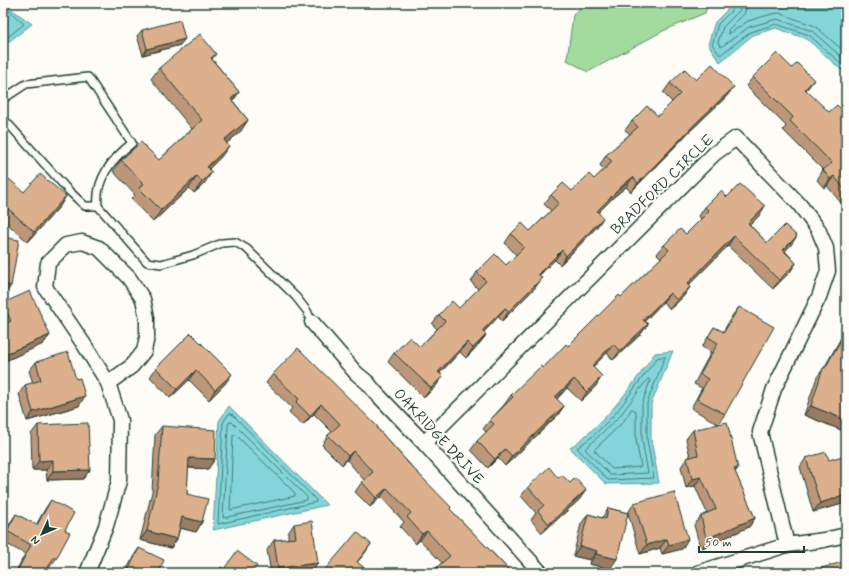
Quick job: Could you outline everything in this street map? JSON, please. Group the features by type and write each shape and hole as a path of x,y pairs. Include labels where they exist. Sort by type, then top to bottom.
{"street":[{"name":"BRADFORD CIRCLE","path":"424,443 714,154 736,138 798,204 818,229 826,248 828,271 819,297 774,390 760,432 787,545"},
{"path":"87,573 106,526 119,481 120,420 108,383 45,287 48,263 66,245 82,242 100,248 129,278 143,299 147,318 147,337 144,351 132,366 108,383"},
{"name":"OAKRIDGE DRIVE","path":"312,322 356,373 368,383 424,443 541,573"},
{"path":"697,573 787,545 824,540 846,535"}],"lane":[{"path":"3,99 26,84 88,77 132,143 116,156 106,169 97,196 98,206 147,262 161,264 193,255 222,243 235,242 247,248 296,297 307,310 312,322"},
{"path":"3,118 68,190 85,206 98,206"}],"green space":[{"path":"586,3 708,3 705,13 663,31 588,72 567,60 573,15"}],"water":[{"path":"3,3 32,24 3,46"},
{"path":"734,3 846,3 846,74 807,39 776,28 753,35 720,62 708,44 715,22"},
{"path":"673,351 651,404 651,439 659,483 606,484 570,448 596,427 617,404 655,353"},
{"path":"229,406 327,505 213,530 219,421"}],"building":[{"path":"180,20 185,39 147,49 142,30"},
{"path":"200,34 216,54 211,58 239,92 231,99 248,120 224,140 229,146 207,167 212,172 202,182 197,176 161,210 139,188 144,184 121,160 141,142 159,160 202,120 159,68"},
{"path":"777,53 792,68 797,63 814,80 805,89 829,112 837,105 846,114 846,127 840,133 846,140 846,191 834,176 830,179 823,170 832,163 790,121 793,117 753,77"},
{"path":"712,64 734,87 695,124 638,183 633,177 621,187 597,211 603,218 566,256 562,250 538,274 542,278 509,311 505,308 482,331 486,335 473,348 467,342 438,372 443,376 431,388 394,353 410,337 420,347 445,321 439,315 452,301 459,308 486,281 477,272 495,254 506,265 524,247 511,234 522,223 530,231 559,203 551,195 563,183 572,191 589,174 594,179 612,162 606,155 638,127 632,121 647,106 658,116 680,94 670,83 685,69 696,80"},
{"path":"40,174 66,196 34,232 3,204 3,186 9,179 24,192"},
{"path":"740,184 765,206 748,223 767,243 785,225 797,236 783,250 796,263 779,280 734,236 687,284 690,287 677,300 670,293 643,320 648,324 620,351 613,344 592,366 602,376 587,392 574,379 555,397 564,406 512,456 505,449 495,459 477,441 494,424 490,420 513,397 511,395 541,366 543,368 566,344 568,346 619,295 621,297 669,250 664,245 680,229 686,234 709,211 705,207 721,191 727,197"},
{"path":"3,237 19,240 11,286 3,284"},
{"path":"30,291 50,335 3,355 3,325 11,321 3,303"},
{"path":"739,307 774,327 725,414 697,399 708,379 700,374 718,343 708,337 714,327 724,332"},
{"path":"846,331 846,420 811,406 823,368 825,368"},
{"path":"191,333 232,374 215,390 196,370 177,389 156,368"},
{"path":"298,348 378,427 377,428 411,466 451,507 450,509 510,571 508,573 443,573 437,567 450,556 427,531 422,534 407,517 411,513 387,488 376,498 362,482 373,472 353,451 348,456 328,435 340,424 321,404 310,416 296,402 299,399 273,374"},
{"path":"68,352 76,379 80,378 85,396 33,412 25,385 41,380 36,362"},
{"path":"727,422 738,468 734,469 755,518 708,538 705,534 701,516 716,509 701,477 692,479 687,458 698,455 693,430"},
{"path":"88,423 90,470 53,471 53,460 39,461 38,425"},
{"path":"162,426 216,430 215,459 189,458 187,494 208,499 202,522 182,517 177,539 147,531 158,483"},
{"path":"826,452 829,460 846,455 846,495 820,503 806,458"},
{"path":"549,467 558,478 562,475 570,483 575,478 586,490 549,524 538,511 544,505 528,487"},
{"path":"674,492 688,539 669,545 667,539 647,545 634,503"},
{"path":"51,500 74,513 65,530 70,533 56,559 54,557 45,573 16,573 31,545 7,531 16,514 37,525"},
{"path":"608,508 628,513 617,559 596,554 597,551 580,546 588,514 606,519"},
{"path":"312,521 318,563 278,568 274,540 296,538 294,524"},
{"path":"357,532 371,544 357,562 371,573 323,572"},
{"path":"139,548 164,560 158,573 127,573"},
{"path":"237,551 257,566 251,573 216,573 221,567 224,569"},
{"path":"846,561 846,573 804,573"}]}
